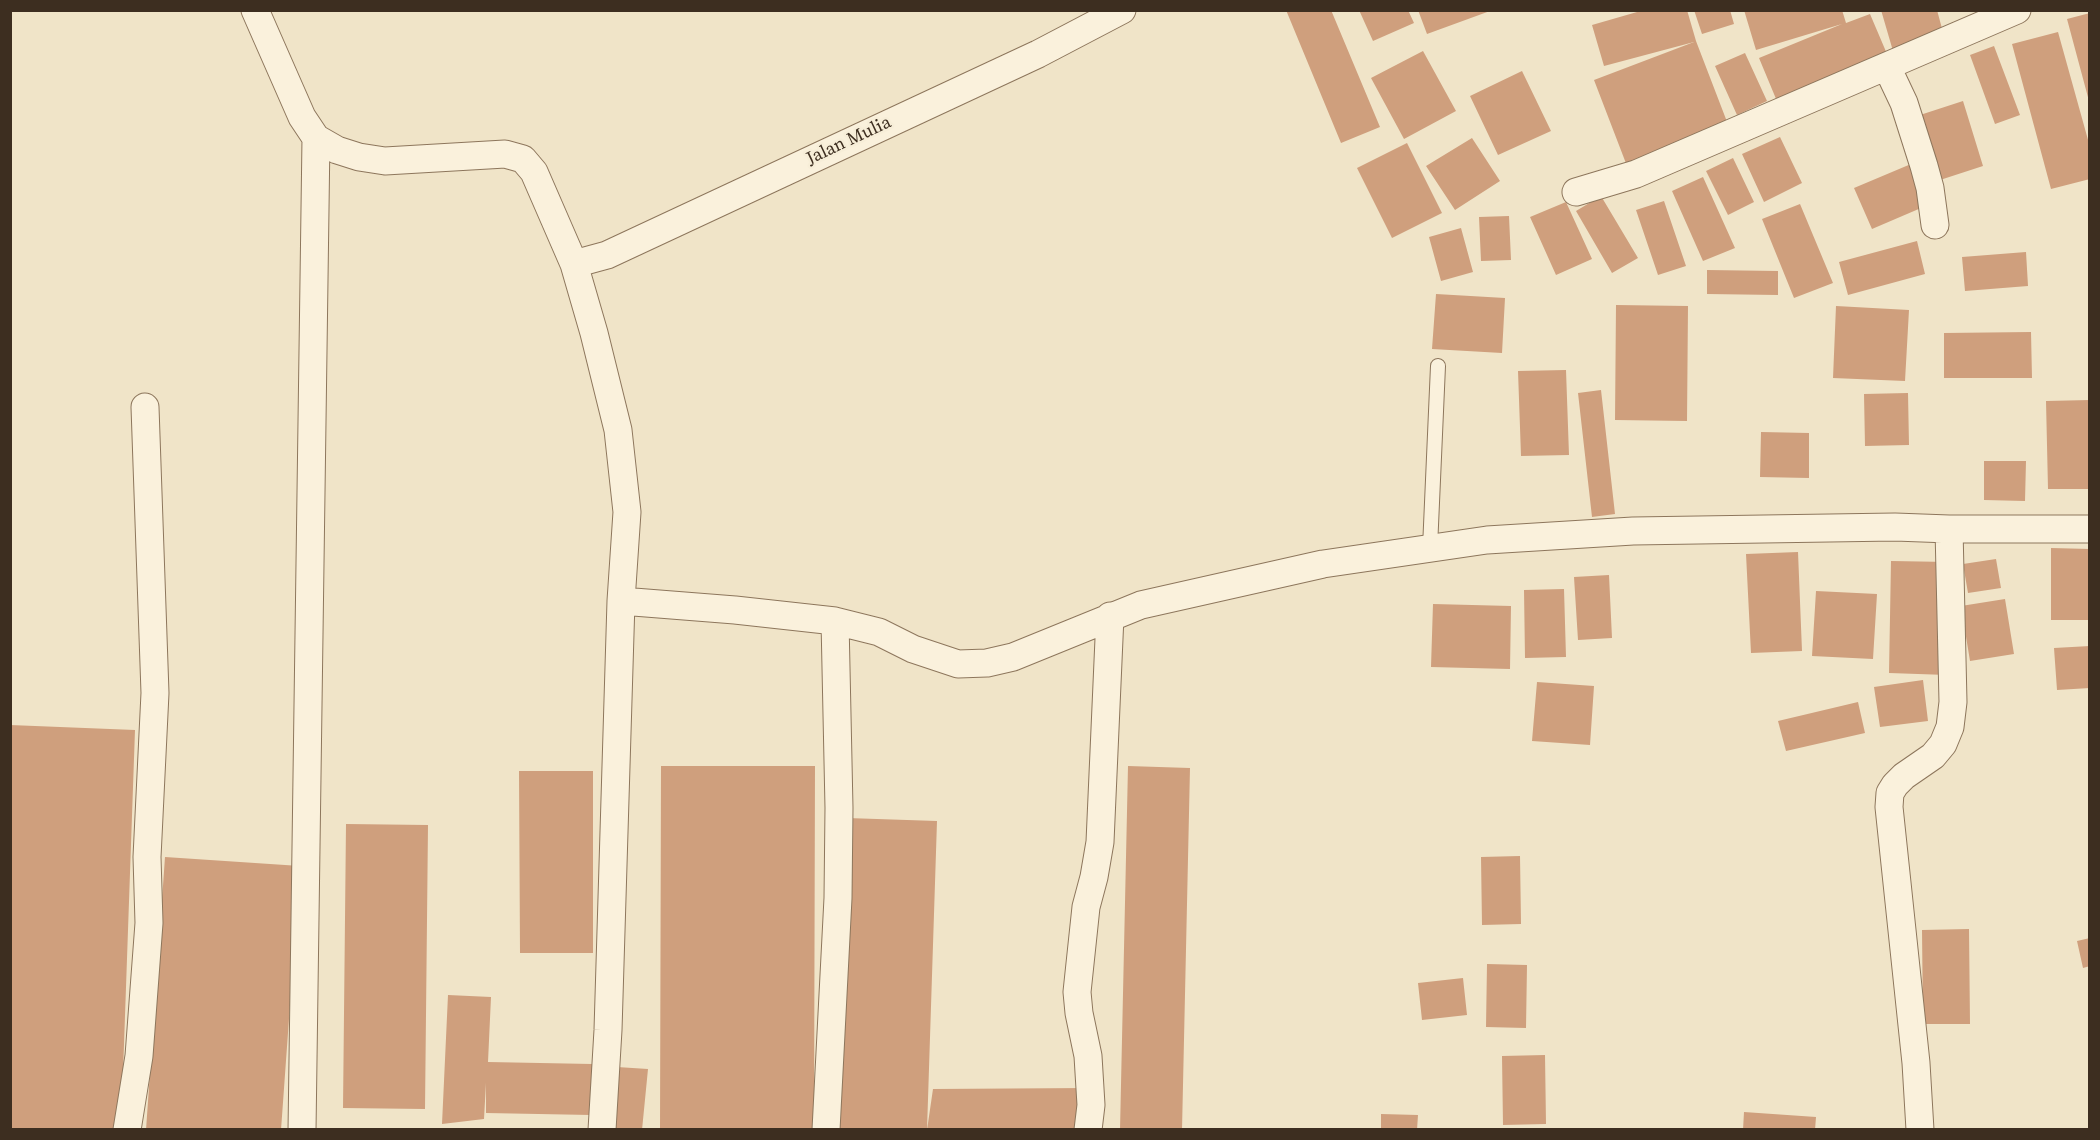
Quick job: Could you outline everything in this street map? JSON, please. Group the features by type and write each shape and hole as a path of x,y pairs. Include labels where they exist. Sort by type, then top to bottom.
{"street":[{"path":"255,10 302,117 316,138 337,150 359,157 385,161 506,154 523,159 534,172 574,264 618,430 627,512 621,601 608,1018 602,1130"},
{"name":"Jalan Mulia","path":"574,264 608,255 1038,54 1122,10"},
{"path":"1576,192 1636,174 2017,10"},
{"path":"1887,67 1904,103 1921,156 1930,188 1935,225"},
{"path":"302,1130 316,138"},
{"path":"127,1130 139,1056 147,946 147,857 155,693 145,407"},
{"path":"621,601 835,621 879,632 913,650 958,664 987,663 1013,657 1141,605 1323,564 1487,540 1633,531 1895,527 2090,529"},
{"path":"1920,1130 1916,1063 1888,807 1890,793 1895,785 1933,756 1943,744 1950,727 1953,702 1949,529"},
{"path":"1088,1130 1091,1105 1088,1056 1077,992 1086,908 1100,843 1110,616"},
{"path":"826,1130 838,898 839,808 835,621"}],"lane":[{"path":"1430,548 1437,366"}],"building":[{"path":"1286,10 1331,10 1380,127 1341,143"},
{"path":"1359,10 1408,10 1414,23 1373,41"},
{"path":"1418,10 1490,10 1490,11 1427,34"},
{"path":"1644,10 1687,10 1696,41 1729,127 1627,166 1594,80 1694,42 1604,66 1592,25"},
{"path":"1694,10 1730,10 1734,24 1702,34"},
{"path":"1744,10 1842,10 1846,23 1870,14 1890,61 1779,106 1759,58 1842,24 1756,50"},
{"path":"1881,10 1937,10 1944,36 1893,51"},
{"path":"2090,13 2090,101 2089,101 2067,19"},
{"path":"2058,32 2090,147 2090,179 2051,189 2012,44"},
{"path":"1994,46 2020,115 1995,124 1970,55"},
{"path":"1423,51 1456,111 1404,139 1371,78"},
{"path":"1745,53 1767,101 1737,115 1715,66"},
{"path":"1522,71 1551,131 1498,155 1470,96"},
{"path":"1963,101 1983,166 1940,180 1920,115"},
{"path":"1780,137 1802,183 1764,202 1742,154"},
{"path":"1472,138 1500,181 1455,210 1426,166"},
{"path":"1407,143 1442,213 1392,238 1357,168"},
{"path":"1733,158 1754,202 1728,215 1706,171"},
{"path":"1911,164 1928,205 1872,229 1854,188"},
{"path":"1703,177 1735,248 1703,261 1672,191"},
{"path":"1601,196 1638,258 1612,273 1576,211"},
{"path":"1664,201 1686,266 1658,275 1636,210"},
{"path":"1566,202 1592,259 1556,275 1530,217"},
{"path":"1800,204 1833,283 1794,298 1762,219"},
{"path":"1509,216 1511,260 1481,261 1479,217"},
{"path":"1461,228 1473,272 1441,281 1429,237"},
{"path":"1917,241 1925,274 1848,295 1839,262"},
{"path":"2026,252 2028,286 1965,291 1962,257"},
{"path":"1707,270 1778,271 1778,295 1707,294"},
{"path":"1436,294 1505,298 1502,353 1432,349"},
{"path":"1616,305 1688,306 1687,421 1615,420"},
{"path":"1836,306 1909,310 1905,381 1833,378"},
{"path":"2031,332 2032,378 1944,378 1944,333"},
{"path":"1566,370 1569,455 1521,456 1518,371"},
{"path":"1601,390 1615,514 1592,517 1578,393"},
{"path":"1908,393 1909,445 1865,446 1864,394"},
{"path":"2090,400 2090,489 2048,489 2046,401"},
{"path":"1761,432 1809,433 1809,478 1760,477"},
{"path":"1984,461 2026,461 2025,501 1984,500"},
{"path":"2051,548 2090,549 2090,620 2051,620"},
{"path":"1798,552 1802,651 1751,653 1746,554"},
{"path":"1996,559 2001,588 1968,593 1963,564"},
{"path":"1891,561 1949,562 1947,675 1889,673"},
{"path":"1609,575 1612,638 1578,640 1574,577"},
{"path":"1564,589 1566,657 1525,658 1524,590"},
{"path":"1816,591 1877,594 1873,659 1812,656"},
{"path":"2005,599 2014,654 1970,661 1961,606"},
{"path":"1433,604 1511,606 1510,669 1431,667"},
{"path":"2090,646 2090,688 2057,690 2054,648"},
{"path":"1923,680 1928,721 1880,727 1874,687"},
{"path":"1537,682 1594,686 1590,745 1532,741"},
{"path":"1858,702 1865,733 1786,751 1778,721"},
{"path":"10,725 135,730 121,1130 10,1130"},
{"path":"661,766 815,766 814,1130 660,1130"},
{"path":"1128,766 1190,768 1182,1130 1120,1130"},
{"path":"519,771 593,771 593,953 520,953"},
{"path":"847,818 937,821 927,1130 837,1130"},
{"path":"346,824 428,825 425,1109 343,1108"},
{"path":"1520,856 1521,924 1482,925 1481,857"},
{"path":"165,857 300,866 281,1130 146,1130"},
{"path":"1969,929 1970,1024 1923,1024 1922,930"},
{"path":"2090,938 2090,966 2083,968 2077,941"},
{"path":"1487,964 1527,965 1526,1028 1486,1027"},
{"path":"1463,978 1467,1015 1422,1020 1418,983"},
{"path":"448,995 491,997 488,1062 592,1064 591,1115 486,1113 486,1083 484,1119 442,1124"},
{"path":"1545,1055 1546,1124 1503,1125 1502,1056"},
{"path":"617,1067 648,1069 642,1130 612,1130"},
{"path":"1088,1088 1088,1128 927,1130 933,1089"},
{"path":"1744,1112 1816,1117 1815,1130 1743,1130"},
{"path":"1381,1114 1418,1115 1417,1130 1381,1130"}]}
